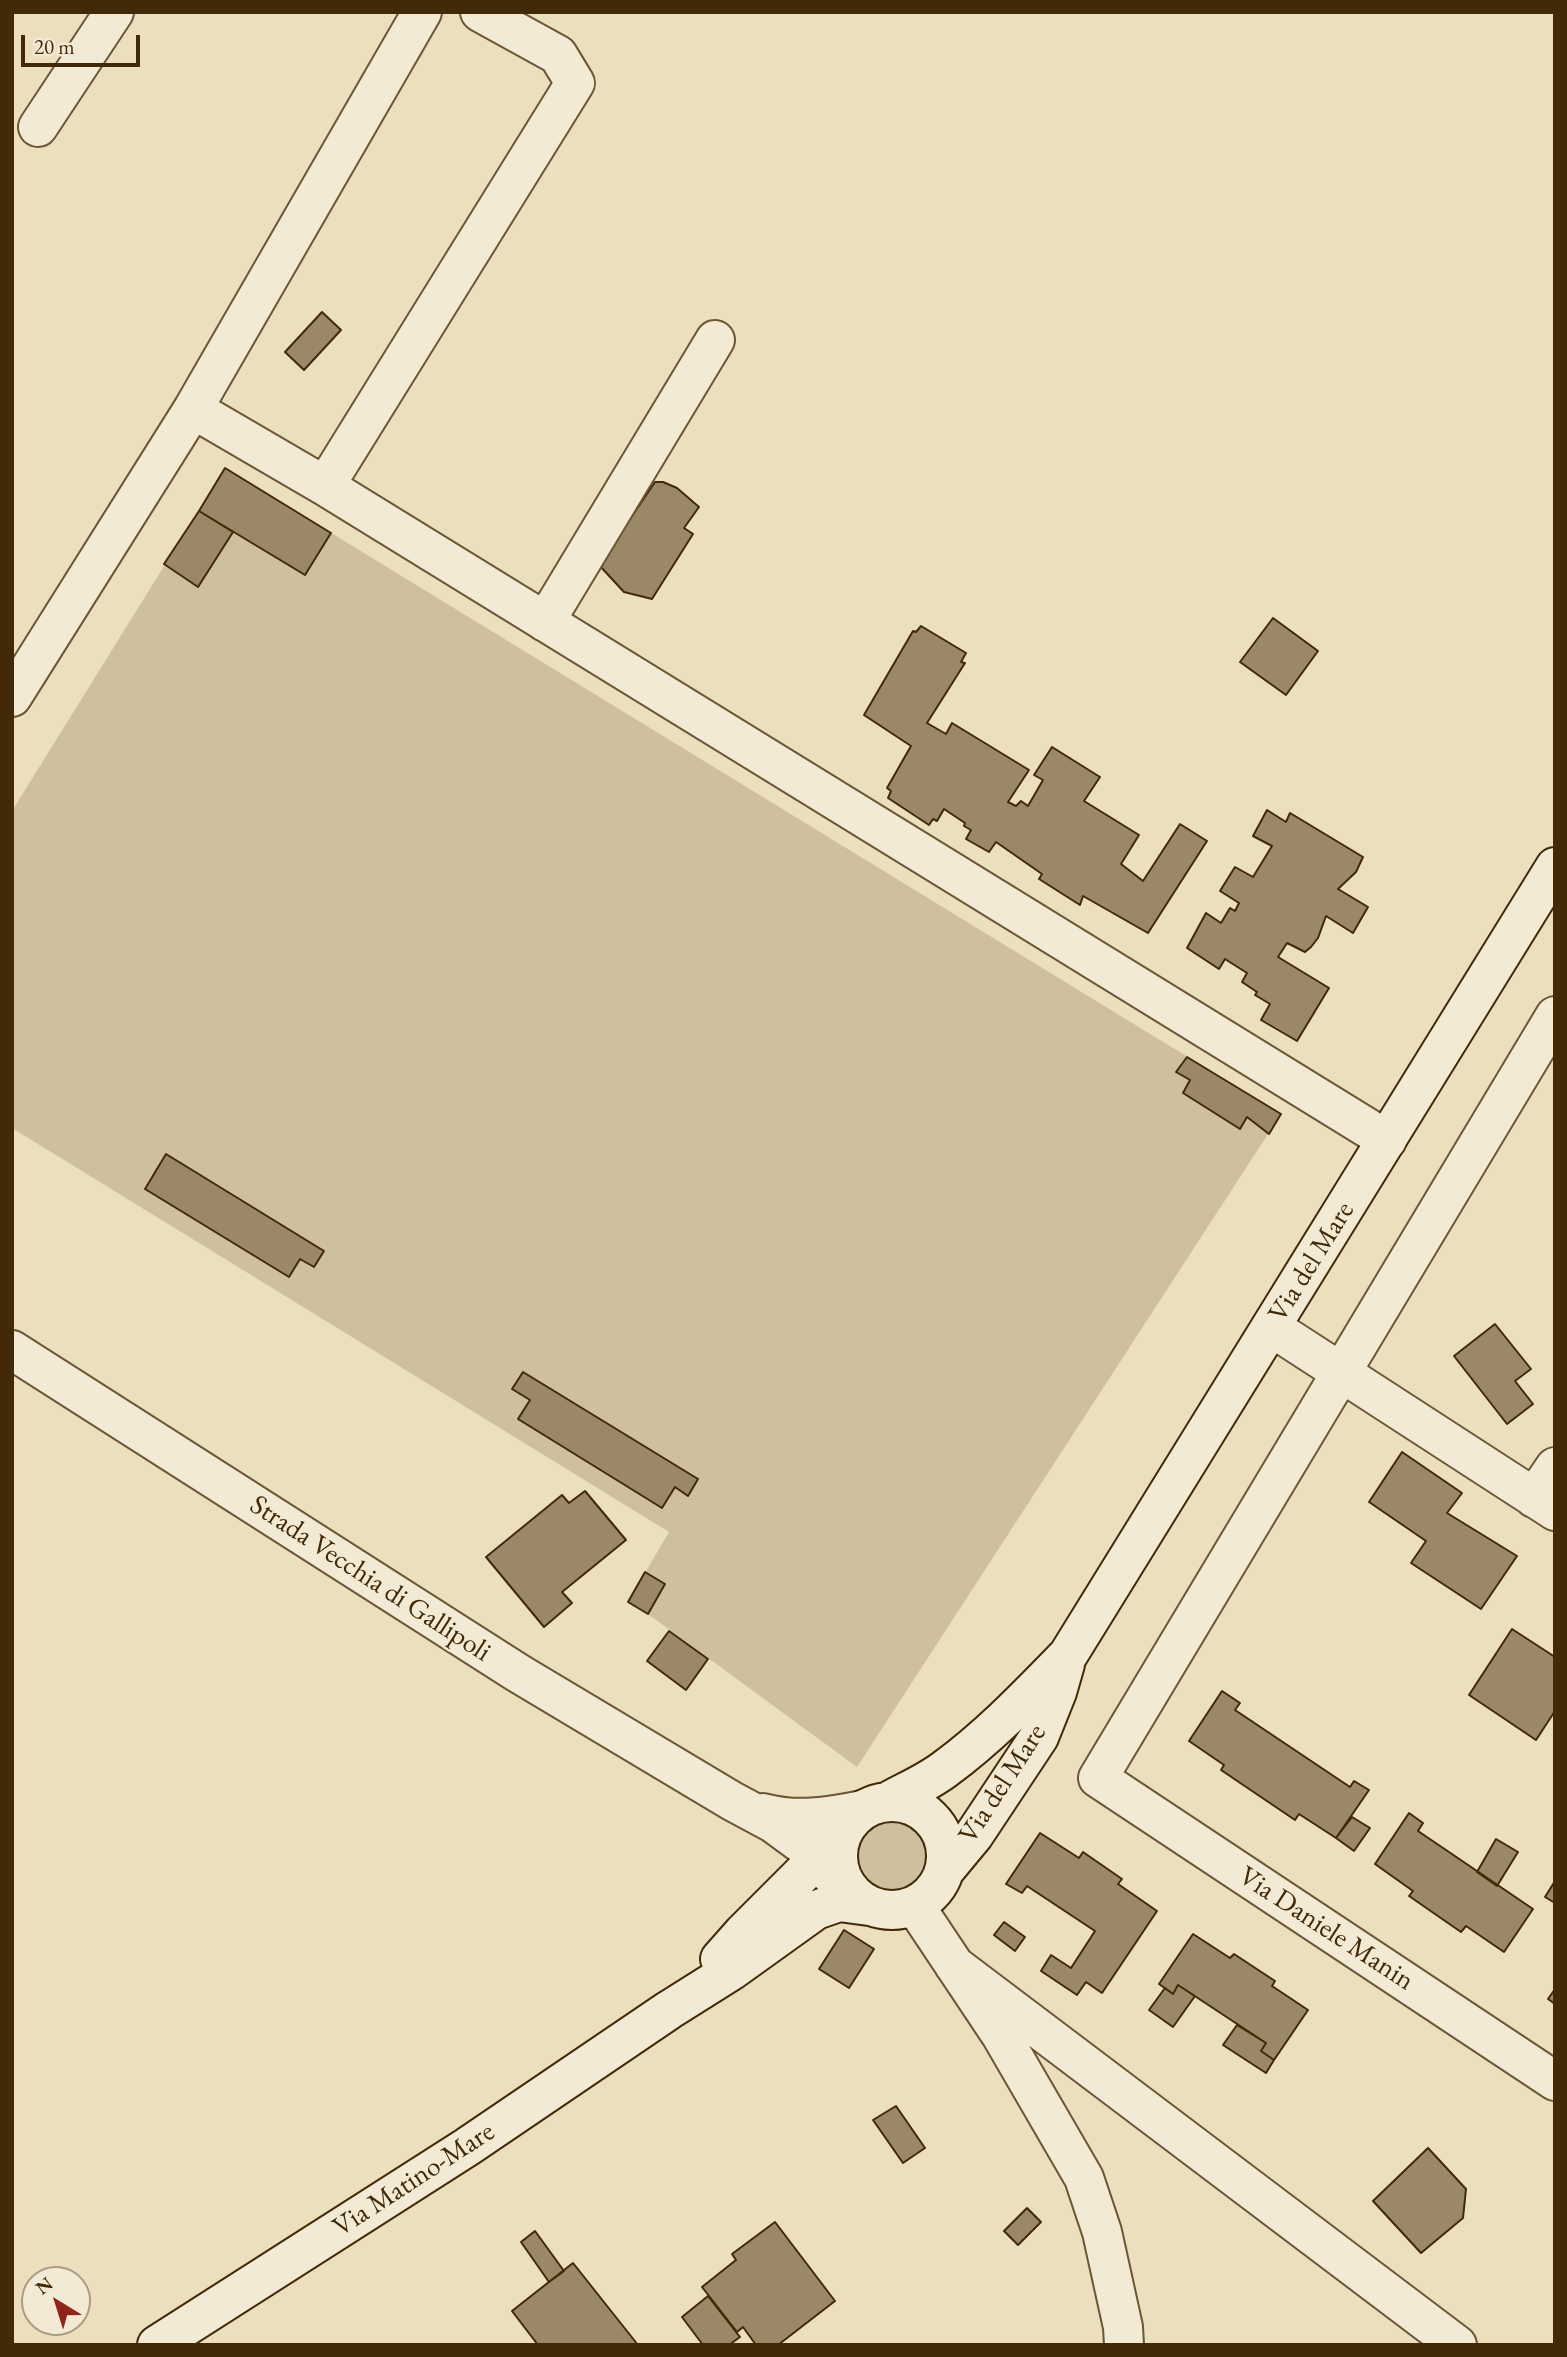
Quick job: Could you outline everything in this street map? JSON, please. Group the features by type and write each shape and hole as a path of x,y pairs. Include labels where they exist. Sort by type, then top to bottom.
{"street":[{"path":"38,127 114,12"},
{"path":"12,697 193,408 422,12"},
{"path":"325,486 575,83 558,55 480,12"},
{"path":"545,622 715,340"},
{"path":"193,408 325,486 1387,1140"},
{"name":"Via del Mare","path":"853,1849 965,1754 1068,1655 1555,867"},
{"path":"1343,1372 1555,1016"},
{"path":"1271,1327 1548,1492"},
{"name":"Strada Vecchia di Gallipoli","path":"12,1350 518,1673 803,1844 853,1849"},
{"name":"Via Daniele Manin","path":"1343,1372 1098,1778 1555,2081"},
{"name":"Via del Mare","path":"915,1906 928,1897 945,1870 974,1835 1039,1737 1068,1655"},
{"name":"Strada Vecchia di Gallipoli","path":"732,1801 752,1811 796,1819 820,1818 853,1849"},
{"name":"Via del Mare","path":"853,1849 903,1803 917,1807 937,1826 944,1839 945,1870"},
{"path":"853,1849 884,1910 915,1906 1001,2035 1084,2178 1102,2232 1123,2327 1124,2345"},
{"path":"669,2010 715,1966 743,1933 853,1849"},
{"path":"669,2010 731,1971 817,1910 839,1902 853,1849"},
{"path":"954,1965 1457,2345"},
{"name":"Via Matino-Mare","path":"157,2345 467,2147 669,2010"}],"shaded area":[{"path":"225,468 1281,1114 857,1767 628,1602 669,1532 12,1128 12,811"},
{"path":"890,1817 905,1820 918,1828 926,1841 929,1856 926,1871 918,1884 905,1892 890,1895 875,1892 862,1884 854,1871 851,1856 854,1841 862,1828 875,1820"}],"building":[{"path":"322,312 341,330 304,370 285,352"},
{"path":"225,468 331,533 305,575 199,511"},
{"path":"655,482 663,482 677,488 699,507 684,528 693,534 652,599 624,592 599,565"},
{"path":"199,511 233,532 198,587 164,564"},
{"path":"1273,618 1318,651 1286,695 1240,662"},
{"path":"921,626 966,653 961,662 965,663 927,723 946,734 952,723 1029,770 1008,802 1016,806 1021,801 1028,806 1043,780 1034,775 1052,747 1100,777 1084,801 1139,835 1121,864 1143,881 1180,824 1207,841 1148,933 1083,896 1080,905 1039,879 1042,874 996,842 989,852 966,839 971,830 944,809 937,821 933,819 929,825 888,798 891,791 887,788 911,746 864,715 913,631 916,632"},
{"path":"1267,810 1286,822 1290,813 1363,857 1356,872 1338,889 1368,907 1353,933 1326,916 1318,938 1311,947 1305,952 1287,943 1278,957 1329,988 1297,1041 1261,1020 1270,1004 1255,995 1257,992 1242,982 1247,973 1225,959 1219,969 1187,948 1206,913 1221,923 1230,908 1235,911 1239,903 1220,891 1235,867 1253,877 1272,846 1253,836"},
{"path":"1187,1057 1281,1114 1269,1134 1247,1117 1240,1129 1183,1093 1190,1080 1176,1072"},
{"path":"166,1154 324,1251 314,1267 300,1259 289,1277 145,1189"},
{"path":"1495,1324 1531,1369 1515,1381 1533,1404 1507,1424 1454,1356"},
{"path":"523,1372 698,1479 688,1496 675,1487 662,1508 518,1419 530,1400 512,1389"},
{"path":"1402,1452 1462,1493 1447,1513 1517,1556 1481,1609 1411,1563 1426,1541 1369,1502"},
{"path":"585,1491 626,1540 562,1592 572,1603 544,1627 486,1557 562,1495 569,1503"},
{"path":"645,1572 665,1584 648,1614 628,1602"},
{"path":"1512,1629 1555,1657 1555,1711 1536,1740 1469,1695"},
{"path":"669,1631 708,1659 686,1690 647,1661"},
{"path":"1222,1691 1240,1703 1235,1710 1350,1787 1354,1781 1369,1790 1336,1838 1299,1814 1295,1820 1221,1770 1224,1765 1189,1741"},
{"path":"1409,1813 1423,1823 1418,1831 1533,1909 1504,1952 1466,1926 1461,1932 1409,1896 1413,1891 1375,1864"},
{"path":"1352,1817 1370,1828 1354,1851 1336,1838"},
{"path":"1040,1833 1079,1858 1083,1852 1122,1879 1118,1884 1157,1911 1102,1993 1086,1982 1077,1995 1041,1971 1051,1955 1071,1968 1095,1931 1027,1886 1022,1893 1006,1884"},
{"path":"1496,1839 1518,1852 1497,1886 1477,1872"},
{"path":"1555,1881 1555,1903 1545,1897"},
{"path":"1004,1922 1025,1937 1015,1951 994,1935"},
{"path":"844,1930 874,1949 849,1988 819,1969"},
{"path":"1193,1934 1230,1958 1234,1954 1275,1981 1272,1986 1308,2010 1274,2060 1261,2051 1266,2043 1178,1985 1173,1994 1159,1984"},
{"path":"1178,1985 1195,1996 1173,2027 1149,2010 1165,1988 1173,1994"},
{"path":"1555,1989 1555,2004 1548,1999"},
{"path":"1237,2025 1266,2043 1261,2051 1274,2060 1266,2073 1223,2045"},
{"path":"896,2106 925,2148 903,2163 873,2120"},
{"path":"1428,2148 1466,2189 1463,2218 1421,2253 1373,2201"},
{"path":"1027,2208 1041,2222 1018,2245 1004,2231"},
{"path":"775,2222 835,2301 778,2345 756,2345 743,2327 737,2332 702,2287 736,2260 732,2254"},
{"path":"535,2231 564,2271 549,2282 521,2242"},
{"path":"573,2263 638,2345 538,2345 512,2311"},
{"path":"708,2296 740,2337 729,2345 703,2345 682,2317"}]}
